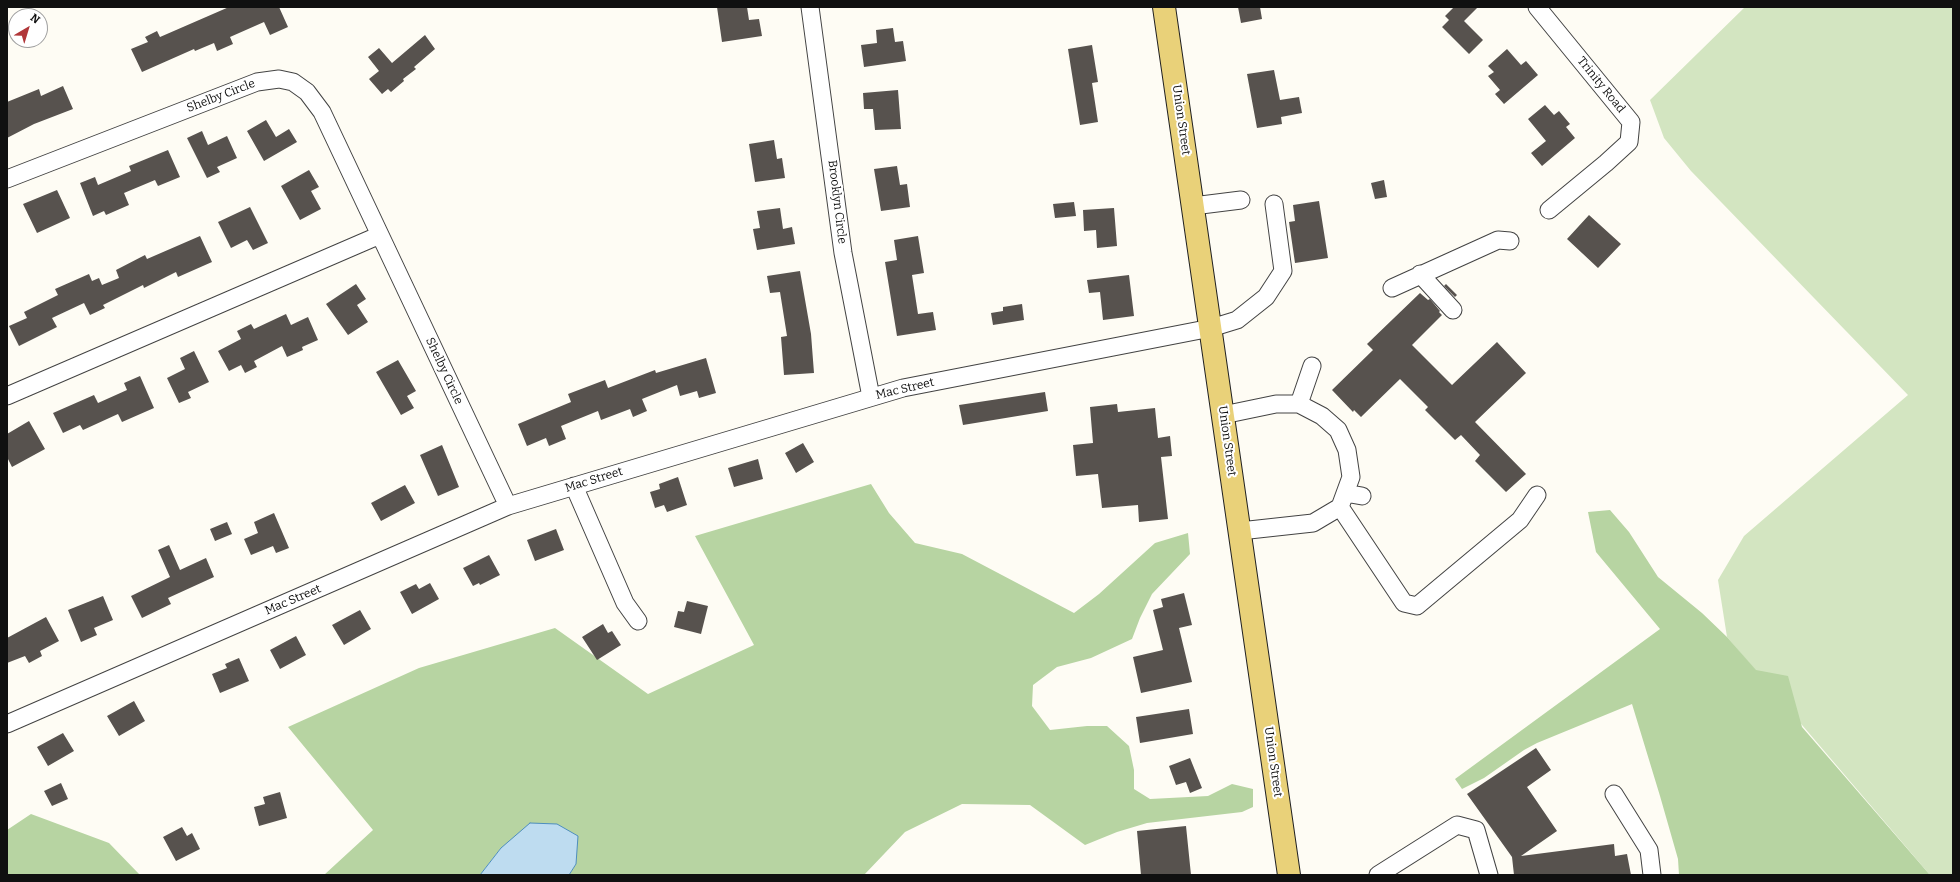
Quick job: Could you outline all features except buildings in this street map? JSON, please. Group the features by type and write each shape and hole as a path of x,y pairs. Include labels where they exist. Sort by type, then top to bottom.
{"main road":[{"name":"Union Street","path":"1164,7 1289,875"}],"street":[{"name":"Brooklyn Circle","path":"810,7 843,253 871,397"},
{"name":"Trinity Road","path":"1537,7 1631,122 1629,142 1606,164 1549,210"},
{"name":"Shelby Circle","path":"7,179 257,82 279,79 294,82 307,92 322,112 508,506"},
{"path":"1193,206 1241,200"},
{"name":"Mac Street","path":"7,724 508,506 903,388 1211,328 1237,320 1266,297 1283,271 1274,204"},
{"path":"7,396 380,235"},
{"path":"1392,288 1420,274 1498,240 1510,240"},
{"path":"1420,274 1453,310"},
{"path":"1299,404 1312,366"},
{"path":"1223,415 1276,404 1299,404 1322,416 1338,430 1347,450 1351,477 1343,500 1404,603 1417,606 1520,520 1537,495"},
{"path":"574,486 625,603 638,621"},
{"path":"1240,531 1312,523 1343,500 1362,496"},
{"path":"1614,794 1649,850 1652,875"},
{"path":"1378,875 1457,825 1476,830 1489,875"}],"green space":[{"path":"1745,7 1953,7 1953,875 1930,875 1727,637 1718,580 1744,536 1908,395 1691,171 1664,138 1650,100"},
{"path":"871,484 889,513 915,543 962,554 1074,613 1099,594 1155,543 1188,533 1190,554 1152,594 1140,618 1132,639 1091,658 1057,667 1033,685 1032,706 1050,730 1087,726 1107,726 1129,746 1134,770 1134,789 1150,799 1208,796 1232,784 1253,789 1253,807 1242,812 1147,823 1117,832 1085,845 1030,805 962,804 905,832 864,875 569,875 576,864 501,848 480,875 324,875 373,830 288,727 419,668 555,628 648,694 754,645 695,536"},
{"path":"1610,510 1629,532 1658,577 1702,613 1727,637 1756,670 1788,676 1802,727 1930,875 1679,875 1678,859 1632,704 1537,743 1524,750 1484,778 1462,789 1455,779 1660,629 1596,552 1588,512"},
{"path":"31,814 109,843 140,875 7,875 7,830"}],"water":[{"path":"530,823 557,824 578,836 576,864 569,875 480,875 501,848"}]}
